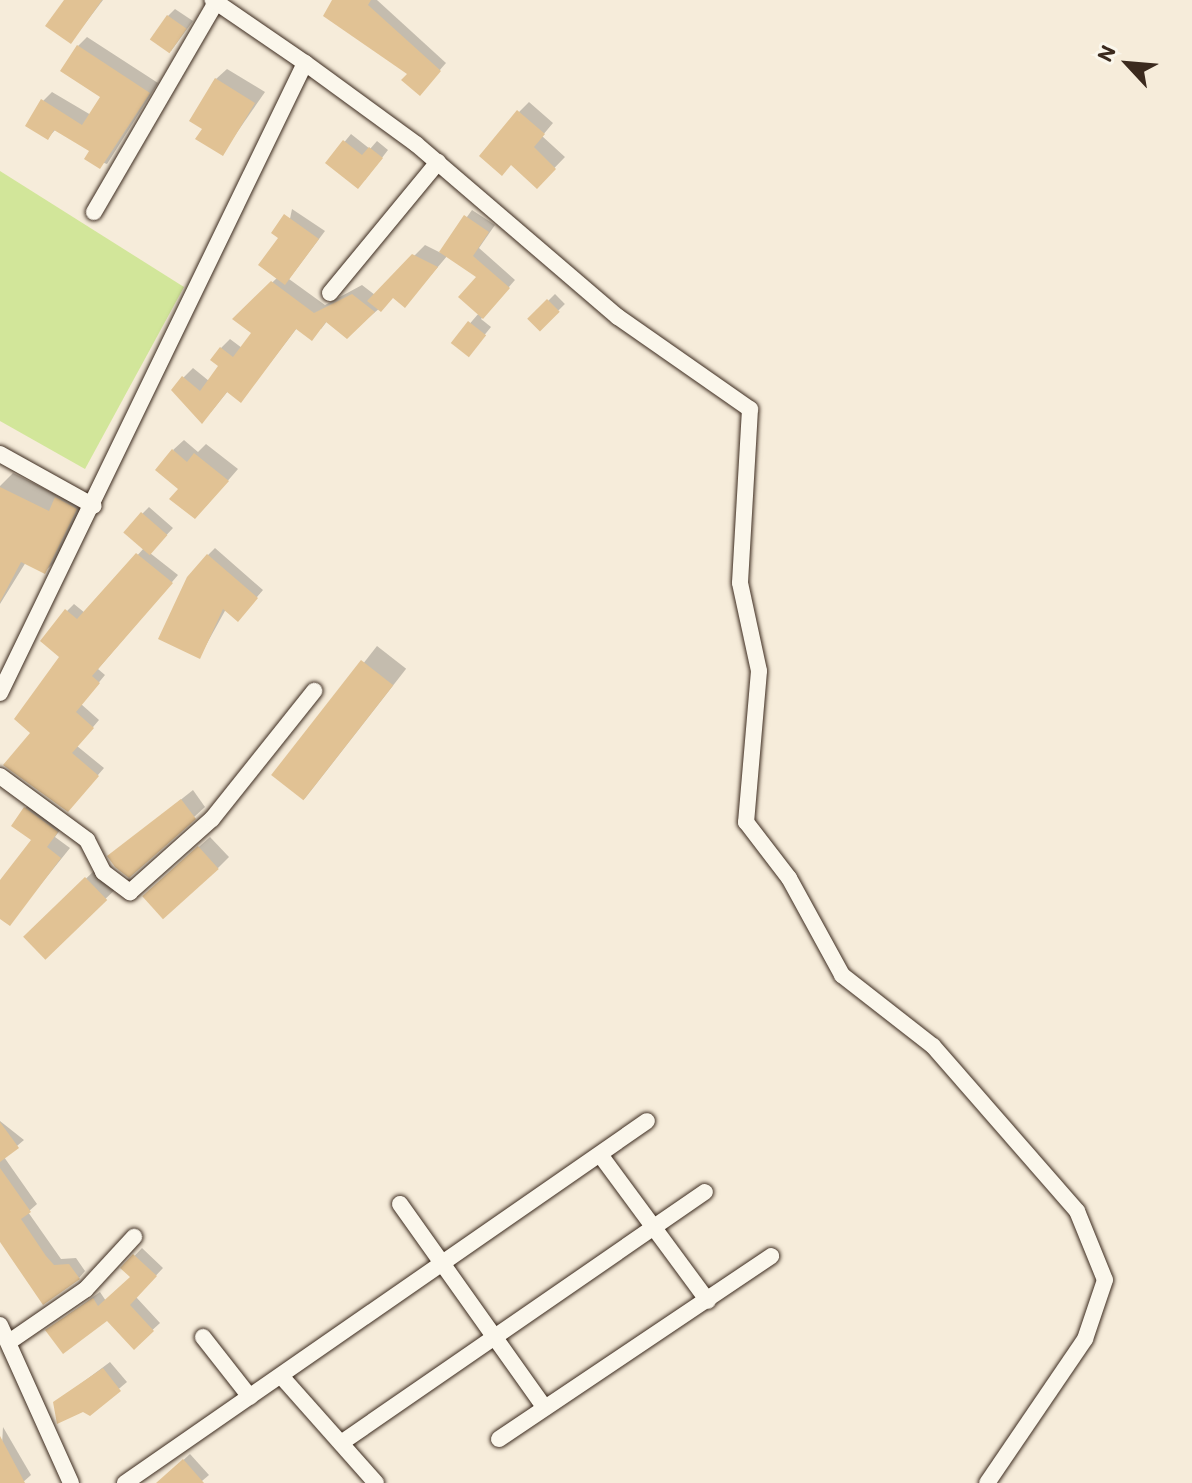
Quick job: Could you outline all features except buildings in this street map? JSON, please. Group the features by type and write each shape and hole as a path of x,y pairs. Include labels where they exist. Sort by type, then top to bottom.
{"street":[{"path":"94,212 214,1 305,63 438,162 573,281 750,409 740,583 759,671 746,822 789,878 842,975 933,1046 1077,1211 1105,1280 1085,1339 987,1483"},
{"path":"0,693 94,506 305,63"},
{"path":"330,293 438,162"},
{"path":"0,454 94,506"},
{"path":"0,776 87,840 103,872 130,892 212,819 314,691"},
{"path":"125,1483 601,1156 647,1121"},
{"path":"601,1156 652,1231 708,1301"},
{"path":"341,1443 705,1192"},
{"path":"400,1204 441,1266 545,1408"},
{"path":"71,1483 3,1331 86,1289 134,1237"},
{"path":"499,1439 771,1256"},
{"path":"203,1337 250,1397"},
{"path":"281,1376 376,1483"}],"green space":[{"path":"0,171 184,287 85,469 0,421"}]}
